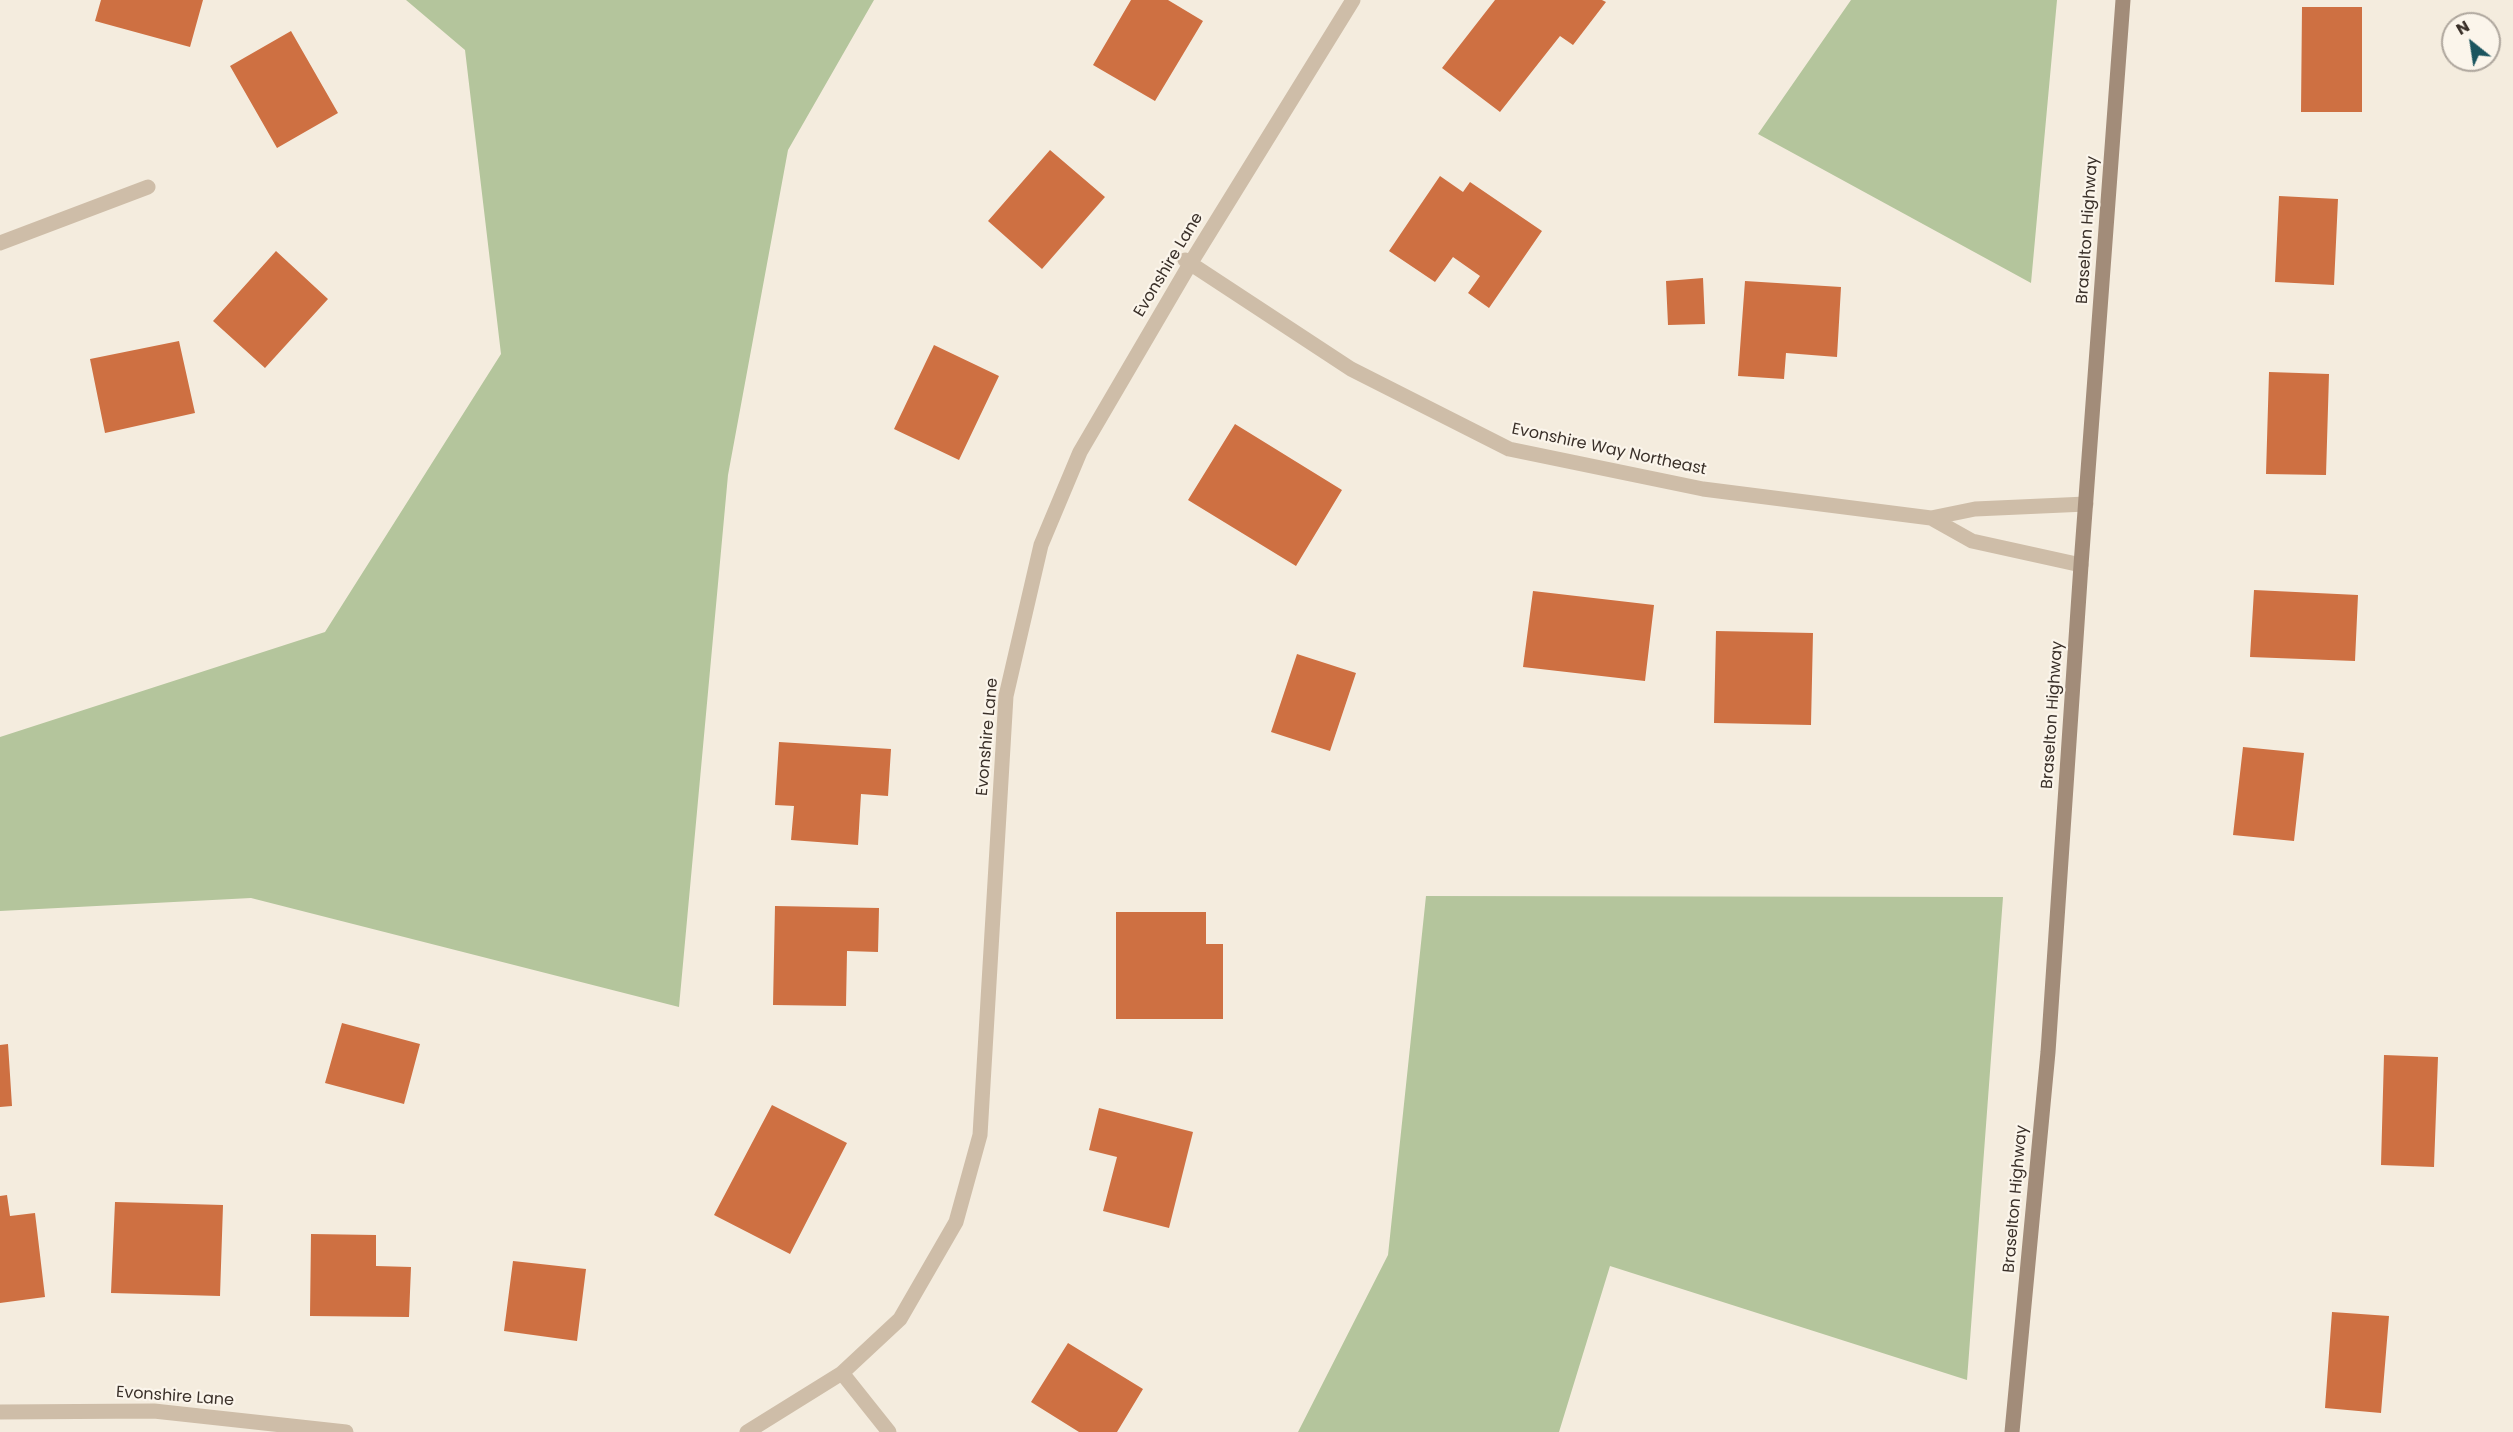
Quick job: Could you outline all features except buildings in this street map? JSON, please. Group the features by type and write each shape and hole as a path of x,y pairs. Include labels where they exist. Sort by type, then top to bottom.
{"main road":[{"name":"Braselton Highway","path":"2012,1432 2048,1052 2123,0"}],"street":[{"name":"Evonshire Lane","path":"747,1432 842,1373 900,1319 956,1222 980,1135 1006,696 1041,545 1080,452 1188,262 1353,0"},
{"path":"0,243 148,187"},
{"name":"Evonshire Way Northeast","path":"1188,262 1351,369 1509,449 1703,489 1931,518 1975,509 2086,504"},
{"name":"Evonshire Way Northeast","path":"1931,518 1972,542 2081,565"},
{"path":"842,1373 889,1432"},
{"name":"Evonshire Lane","path":"0,1412 154,1411 346,1432"}],"green space":[{"path":"406,0 874,0 788,150 728,475 679,1007 251,898 0,911 0,737 325,632 501,354 465,50"},
{"path":"1851,0 2057,0 2031,283 1758,134"},
{"path":"1426,896 2003,897 1967,1380 1610,1266 1559,1432 1298,1432 1388,1255"}]}
